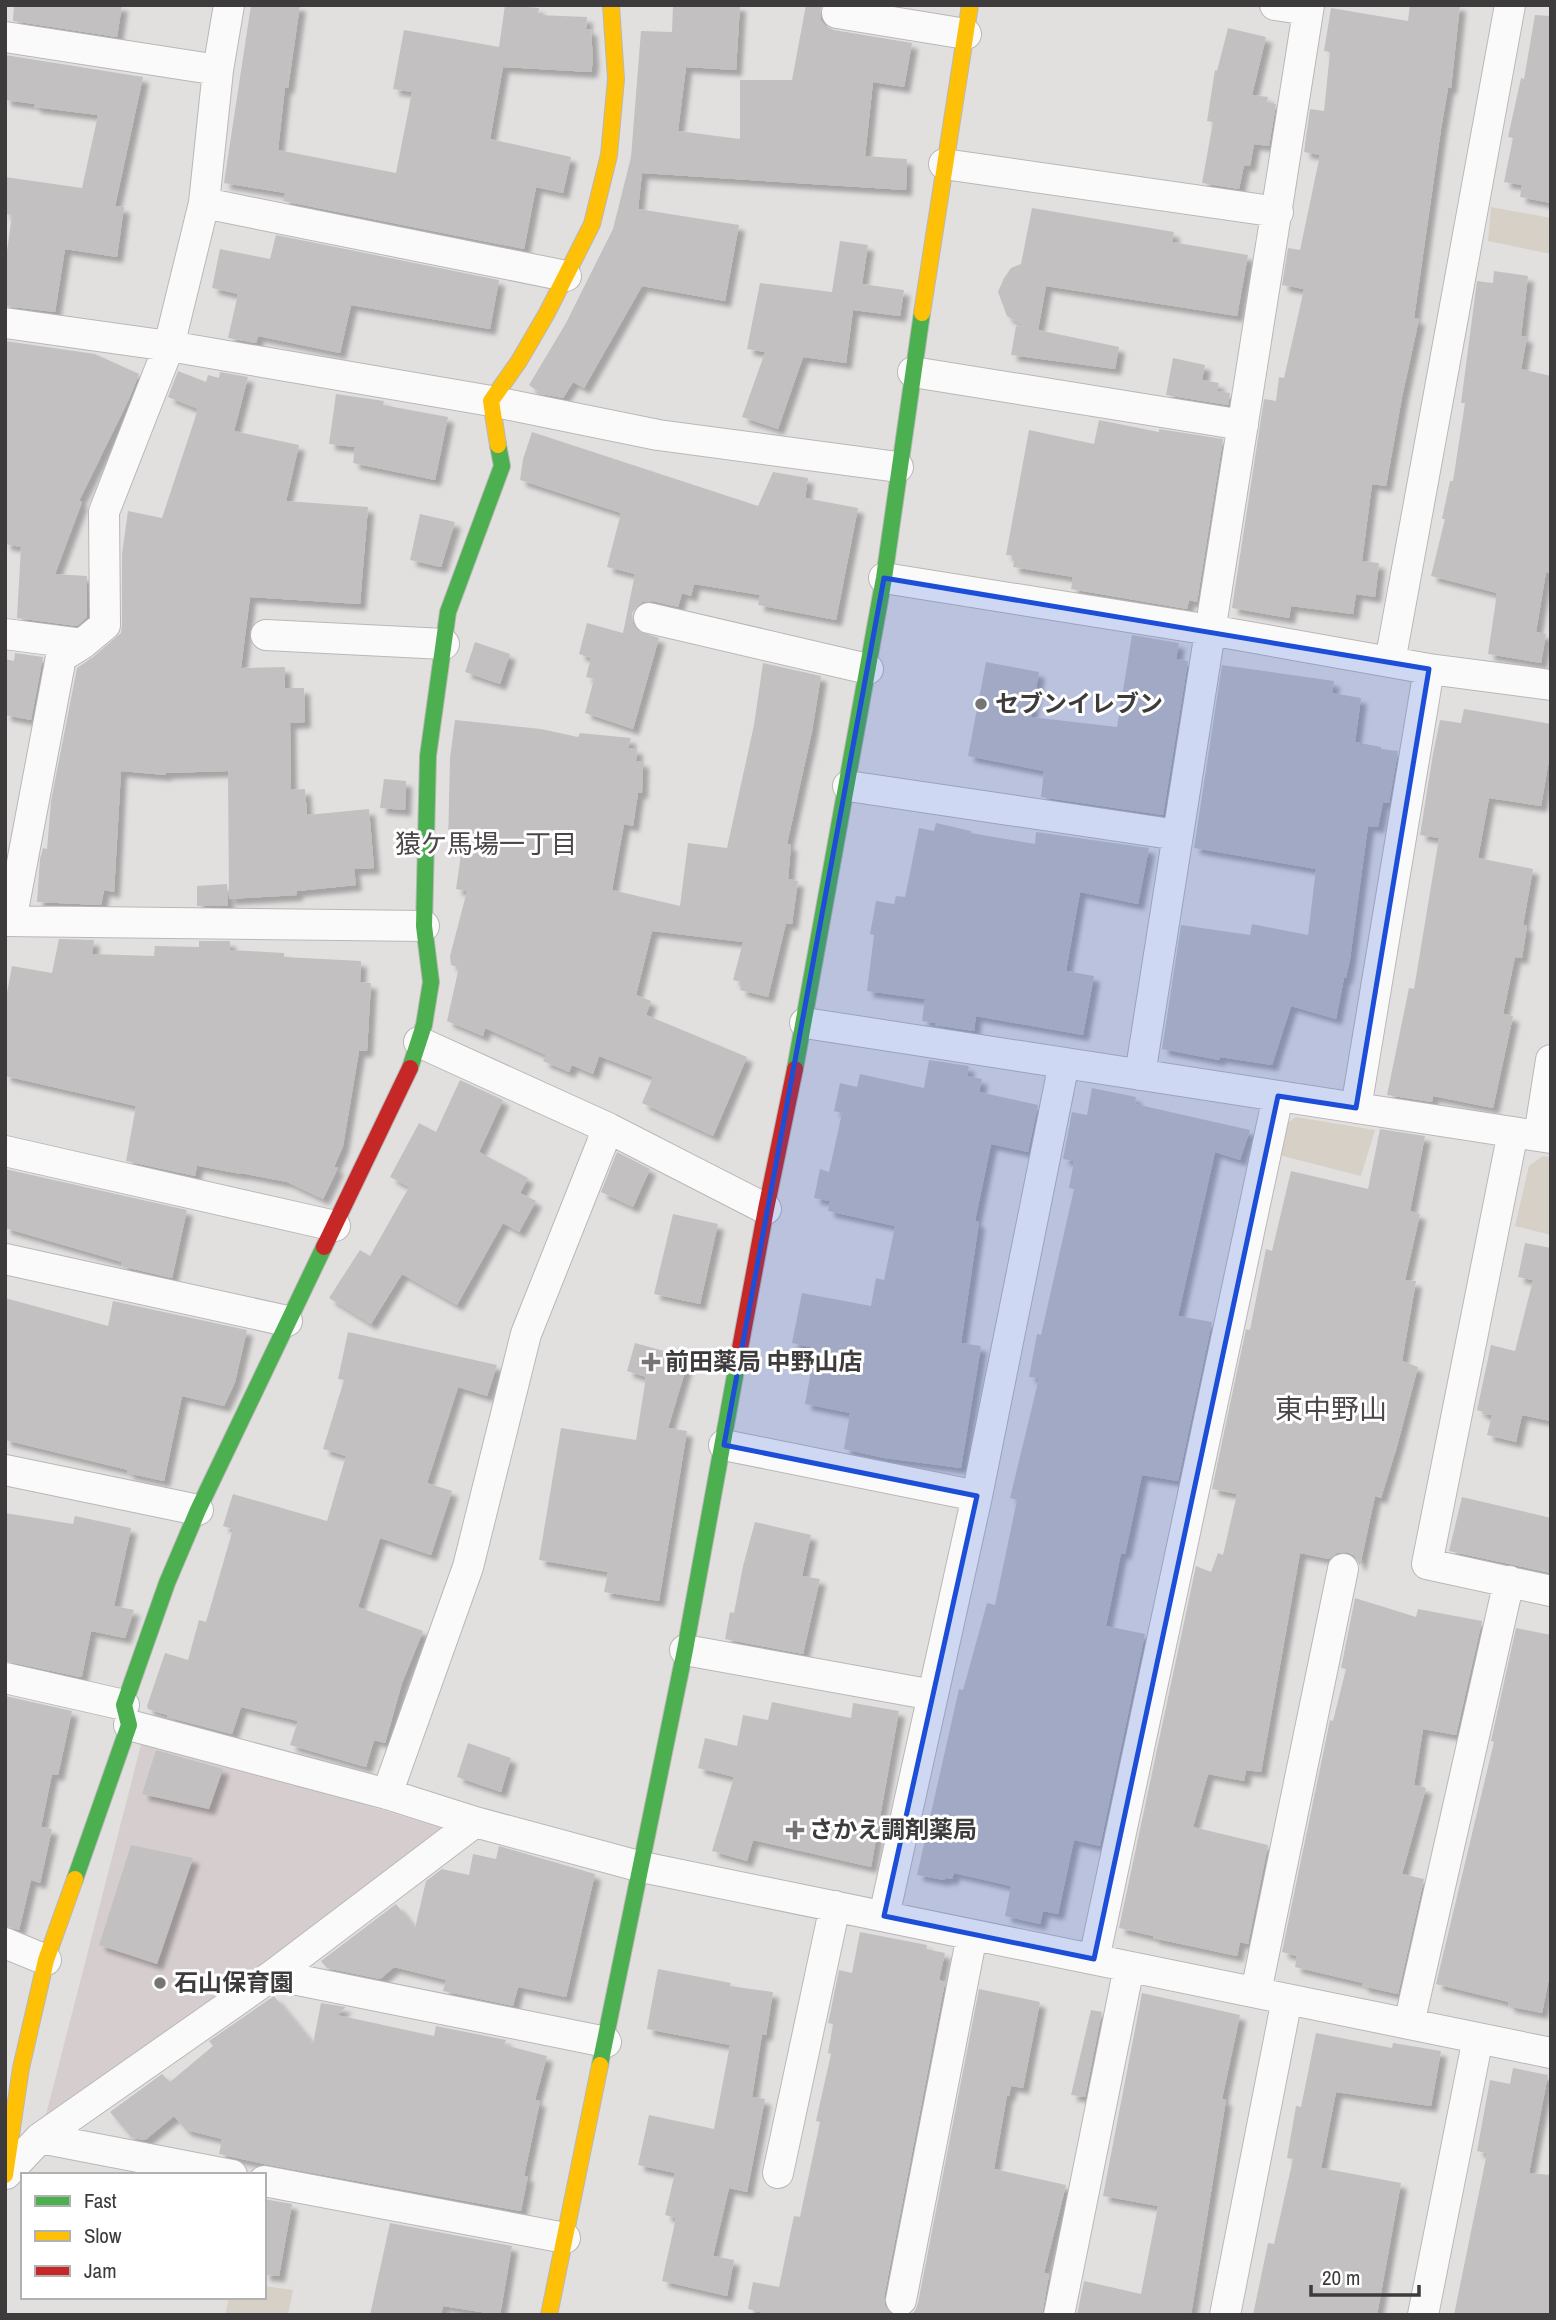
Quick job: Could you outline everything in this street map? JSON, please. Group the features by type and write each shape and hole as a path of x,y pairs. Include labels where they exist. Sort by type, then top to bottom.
{"street":[{"path":"229,5 218,70 204,203 169,346 104,512 105,625 61,657 8,921 424,926"},
{"path":"5,2174 21,2068 46,1960 127,1715 167,1583 198,1510 287,1321 410,1068 424,1025 431,982 424,926 428,755 448,612 502,466 491,401 519,361 592,224 609,155 616,79 611,5"},
{"path":"1140,1075 1309,8 1275,5"},
{"path":"1390,662 1510,5"},
{"path":"549,2315 685,1650 766,1209 805,1023 884,578 898,467 968,20 837,13"},
{"path":"5,37 218,70"},
{"path":"944,164 1278,212"},
{"path":"204,203 566,275"},
{"path":"5,323 169,346 491,401 657,435 898,467"},
{"path":"913,372 1243,425"},
{"path":"884,578 1210,630 1429,669 1551,685"},
{"path":"649,618 868,669"},
{"path":"5,634 82,644"},
{"path":"266,635 444,644"},
{"path":"1356,1108 1429,669"},
{"path":"848,786 1178,835"},
{"path":"805,1023 1534,1135"},
{"path":"419,1042 608,1128 766,1209"},
{"path":"1551,1060 1427,1564 1551,1591"},
{"path":"884,1916 977,1496 1064,1063"},
{"path":"1094,1959 1278,1096"},
{"path":"387,1794 468,1567 526,1334 608,1128"},
{"path":"5,1151 335,1226"},
{"path":"5,1259 287,1321"},
{"path":"724,1445 977,1496"},
{"path":"5,1470 198,1510"},
{"path":"1256,1992 1343,1569"},
{"path":"1409,2024 1509,1581"},
{"path":"685,1650 933,1695"},
{"path":"5,1678 475,1822 642,1867 1551,2053"},
{"path":"5,2174 40,2138 273,1975 475,1822"},
{"path":"778,2173 835,1906"},
{"path":"901,2300 972,1934"},
{"path":"5,1943 46,1960"},
{"path":"1059,2315 1129,1967"},
{"path":"273,1975 606,2042"},
{"path":"1225,2315 1287,1999"},
{"path":"1423,2315 1478,2038"},
{"path":"40,2138 222,2173"},
{"path":"266,2181 565,2238"}],"highlighted area":[{"path":"884,578 1429,669 1356,1108 1278,1096 1094,1959 884,1916 977,1496 724,1445"}],"shaded area":[{"path":"1491,207 1551,218 1551,254 1488,241"},
{"path":"1296,1117 1375,1130 1361,1176 1279,1155 1286,1124"},
{"path":"1543,1156 1551,1157 1551,1235 1515,1226 1529,1166"},
{"name":"石山保育園","path":"143,1737 441,1828 40,2138"},
{"path":"266,2286 293,2290 288,2315 225,2315 229,2299 266,2299"}],"building":[{"path":"14,5 122,5 117,37 13,21"},
{"path":"251,5 300,5 288,88 285,87 278,150 396,173 412,92 393,89 404,30 499,47 505,5 539,8 538,15 587,17 586,29 591,29 591,72 503,67 490,139 571,157 563,193 536,187 524,249 283,201 285,193 224,183"},
{"path":"673,5 740,5 736,70 686,67 678,131 740,139 740,80 792,80 806,5 822,5 821,20 825,26 834,30 912,43 904,87 873,82 865,156 907,159 906,190 642,173 638,209 739,225 725,301 642,286 584,388 573,382 563,398 542,394 529,385 566,323 613,229 631,157 641,31 672,32"},
{"path":"1410,5 1460,5 1451,88 1448,88 1441,129 1414,318 1419,319 1386,486 1372,484 1362,561 1379,563 1375,597 1356,594 1353,614 1291,606 1289,618 1232,608 1264,399 1276,401 1279,377 1284,378 1304,289 1282,285 1288,248 1300,250 1320,155 1304,152 1310,109 1324,111 1330,52 1324,51 1331,8 1408,21"},
{"path":"1535,15 1551,16 1551,203 1520,197 1522,185 1504,182 1513,138 1508,137 1521,78 1524,79"},
{"path":"1228,28 1266,37 1252,95 1268,97 1267,102 1276,104 1269,146 1254,144 1250,166 1244,165 1239,189 1202,183 1213,122 1207,121 1215,70 1217,71"},
{"path":"5,55 143,77 115,206 124,207 117,257 65,249 55,312 5,306 5,265 12,215 5,214 5,177 82,188 98,115 34,107 35,104 5,100"},
{"path":"1032,208 1174,232 1172,242 1248,255 1237,316 1046,286 1038,330 1119,347 1115,369 1011,355 1016,326 1025,327 1007,316 998,292 1011,268 1021,264"},
{"path":"276,235 499,280 490,329 351,305 340,353 258,336 256,343 228,338 238,294 212,288 220,249 270,259"},
{"path":"840,241 868,245 862,284 904,290 900,316 853,310 846,363 803,357 778,429 742,417 765,352 747,349 760,283 832,292"},
{"path":"1494,271 1528,276 1521,336 1527,337 1521,369 1551,376 1551,574 1546,572 1536,632 1546,634 1541,663 1488,654 1497,593 1431,576 1445,519 1442,519 1450,481 1453,481 1465,403 1461,403 1477,281 1493,283"},
{"path":"5,341 95,354 139,374 79,501 82,502 55,574 87,576 87,617 77,626 17,618 21,547 5,544"},
{"path":"1173,358 1205,365 1202,380 1219,383 1217,391 1230,393 1228,405 1166,395"},
{"path":"178,371 206,382 208,375 219,378 220,372 248,377 234,431 299,445 286,501 368,507 360,604 250,597 241,668 285,667 285,688 304,688 305,722 290,723 291,790 305,789 307,815 369,809 374,868 354,869 356,885 297,891 297,895 229,899 228,771 166,775 121,771 114,892 104,890 101,905 37,902 40,859 43,848 47,849 51,801 77,668 121,633 122,554 128,511 162,518 198,409 168,397"},
{"path":"336,394 384,401 383,405 448,417 435,480 353,463 355,447 329,444"},
{"path":"1099,420 1159,432 1159,429 1223,439 1197,602 1189,600 1187,609 1071,589 1073,577 1013,567 1015,556 1006,555 1029,430 1094,444"},
{"path":"532,432 758,506 773,472 808,478 805,498 858,508 836,620 758,605 760,595 694,584 691,596 682,593 678,607 653,601 643,602 632,613 633,624 638,631 659,638 633,729 585,713 594,679 586,677 591,658 579,654 587,623 623,633 635,574 607,567 621,513 520,480 523,459"},
{"path":"420,514 455,522 441,567 410,560"},
{"path":"1132,635 1179,643 1176,659 1188,661 1163,815 1041,797 1044,771 968,756 986,662 1039,672 1031,717 1117,727"},
{"path":"475,642 510,654 500,684 465,672"},
{"path":"15,653 43,657 31,720 5,715 5,659 14,661"},
{"path":"763,663 821,676 787,844 791,845 788,879 798,881 792,924 786,923 768,997 740,990 742,982 733,980 743,942 652,931 636,995 651,1001 646,1015 747,1057 713,1136 642,1103 653,1077 599,1056 593,1074 572,1065 569,1072 543,1061 546,1055 485,1028 483,1036 447,1021 459,967 451,965 450,956 467,891 456,889 462,847 448,844 450,758 455,720 541,729 578,737 580,733 631,738 628,748 637,748 636,761 643,761 642,793 638,793 633,826 624,824 612,890 680,906 688,843 727,848 754,725"},
{"path":"1222,665 1334,681 1332,693 1361,698 1355,742 1398,751 1389,803 1383,802 1378,827 1368,826 1350,959 1336,1019 1291,1006 1272,1065 1220,1057 1219,1060 1162,1049 1181,925 1250,935 1252,924 1308,935 1316,869 1194,848"},
{"path":"1464,709 1551,724 1551,748 1541,806 1489,798 1478,858 1533,869 1523,925 1527,926 1522,958 1515,957 1503,1014 1513,1016 1493,1108 1433,1096 1432,1102 1387,1095 1409,988 1414,989 1439,838 1420,835 1433,754 1440,720 1461,723"},
{"path":"384,779 406,781 405,810 380,808"},
{"path":"936,823 971,833 1035,844 1036,832 1149,848 1138,904 1080,892 1066,971 1094,976 1083,1035 976,1016 974,1031 935,1025 936,1023 922,1021 925,999 867,991 874,935 870,934 876,901 894,904 896,896 905,897 919,828 934,831"},
{"path":"227,884 228,906 197,906 197,886"},
{"path":"59,939 94,940 92,954 154,956 155,946 199,947 199,941 230,941 230,950 284,953 284,957 361,961 360,982 371,983 367,1051 359,1051 343,1146 334,1167 338,1168 323,1199 287,1182 241,1173 197,1166 195,1176 126,1161 136,1106 5,1076 5,1003 12,966 52,973"},
{"path":"929,1060 969,1066 967,1076 982,1079 979,1092 1038,1105 1028,1152 991,1144 975,1221 979,1222 961,1343 981,1346 961,1468 884,1458 844,1449 850,1413 805,1404 815,1348 792,1343 802,1293 871,1306 876,1278 884,1280 895,1226 828,1211 830,1201 814,1198 820,1169 829,1172 842,1113 834,1111 840,1083 857,1087 860,1074 924,1088"},
{"path":"460,1080 503,1100 479,1152 528,1178 520,1193 536,1201 519,1232 503,1223 457,1305 402,1274 371,1324 329,1298 360,1250 370,1256 409,1187 390,1177 419,1123 436,1132"},
{"path":"1092,1088 1136,1097 1135,1104 1250,1130 1240,1160 1215,1152 1178,1316 1212,1322 1178,1481 1142,1475 1125,1554 1121,1553 1106,1626 1145,1634 1100,1846 1074,1840 1058,1914 1043,1911 1040,1924 1005,1916 1011,1886 954,1873 952,1879 944,1880 917,1875 959,1689 963,1690 987,1603 995,1605 1017,1500 1010,1498 1039,1378 1029,1377 1037,1334 1041,1335 1074,1189 1069,1188 1074,1161 1063,1159 1072,1112 1087,1115"},
{"path":"1380,1129 1425,1136 1410,1211 1420,1214 1405,1280 1416,1281 1402,1361 1418,1367 1381,1498 1375,1496 1360,1566 1355,1556 1347,1552 1337,1553 1329,1559 1300,1553 1261,1772 1246,1770 1244,1781 1208,1774 1193,1827 1268,1845 1248,1944 1240,1942 1237,1956 1119,1928 1196,1566 1211,1572 1218,1553 1223,1555 1237,1494 1212,1489 1246,1329 1250,1330 1266,1249 1272,1251 1291,1171 1368,1189"},
{"path":"617,1152 650,1169 633,1207 601,1192"},
{"path":"5,1169 187,1210 172,1278 121,1266 122,1262 5,1228"},
{"path":"673,1214 718,1224 700,1304 654,1294"},
{"path":"1525,1243 1551,1248 1551,1421 1522,1415 1516,1442 1487,1435 1492,1415 1482,1414 1483,1412 1477,1410 1491,1345 1515,1351 1533,1280 1518,1277"},
{"path":"5,1298 108,1326 113,1301 247,1330 235,1382 224,1406 182,1396 164,1481 5,1440"},
{"path":"348,1332 497,1365 487,1396 458,1387 427,1483 452,1491 431,1555 380,1538 358,1607 423,1631 402,1683 385,1743 374,1740 366,1767 290,1745 298,1721 241,1707 232,1734 167,1717 148,1709 147,1706 165,1653 188,1660 199,1620 206,1622 233,1529 223,1526 233,1494 327,1521 346,1456 323,1449 344,1380 338,1379"},
{"path":"635,1343 689,1358 668,1428 687,1431 659,1601 604,1592 608,1572 539,1560 561,1428 636,1440 646,1377 627,1371"},
{"path":"1462,1497 1551,1518 1551,1573 1449,1551"},
{"path":"5,1513 73,1524 75,1516 131,1528 114,1606 134,1610 125,1638 91,1631 80,1677 5,1661"},
{"path":"755,1522 811,1535 802,1576 820,1579 803,1654 725,1639 730,1612 734,1613"},
{"path":"1355,1598 1416,1617 1418,1609 1482,1621 1456,1735 1423,1729 1414,1785 1426,1788 1402,1874 1424,1879 1398,1994 1295,1967 1297,1956 1282,1952 1330,1720 1333,1721 1346,1669 1341,1668"},
{"path":"1516,1628 1551,1635 1551,1968 1542,2013 1508,2006 1509,2002 1436,1984 1494,1742 1491,1741"},
{"path":"5,1696 72,1711 58,1775 52,1774 41,1827 52,1829 40,1883 31,1880 19,1930 5,1926"},
{"path":"772,1702 851,1718 853,1703 899,1711 871,1867 753,1840 747,1861 712,1851 734,1777 698,1768 705,1738 737,1746 743,1715 768,1720"},
{"path":"468,1743 511,1758 501,1792 457,1777"},
{"path":"156,1750 223,1769 209,1809 142,1794"},
{"path":"131,1845 193,1858 157,1964 99,1945"},
{"path":"499,1846 595,1874 566,1997 518,1987 513,2006 443,1991 446,1980 394,1967 380,1979 327,1968 321,1961 396,1904 415,1928 426,1881 442,1869 469,1875 473,1854 496,1859"},
{"path":"860,1932 927,1945 926,1949 945,1953 939,1980 945,1982 884,2297 885,2306 892,2315 772,2315 748,2309 753,2282 779,2287 794,2216 800,2217 820,2122 816,2121 831,2054 828,2053 833,2024 828,2023 839,1970 852,1973"},
{"path":"658,1969 731,1983 730,1986 773,1992 766,2035 762,2034 752,2097 765,2099 747,2192 729,2188 713,2256 734,2260 727,2296 662,2281 676,2218 665,2215 675,2173 638,2165 649,2115 714,2129 730,2045 647,2029"},
{"path":"979,1989 1040,2002 1023,2088 1011,2086 1009,2096 1007,2095 994,2169 1066,2185 1044,2273 1049,2274 1042,2315 910,2315 918,2303"},
{"path":"1142,1993 1240,2015 1222,2099 1226,2100 1191,2315 1077,2315 1084,2281 1141,2294 1158,2206 1103,2196"},
{"path":"274,1996 313,2044 321,2003 346,2007 337,2015 434,2036 436,2026 506,2040 504,2045 547,2056 535,2100 540,2101 524,2176 528,2176 521,2211 219,2154 222,2139 186,2130 174,2116 145,2140 132,2138 110,2112 162,2074 170,2082 213,2046 209,2041"},
{"path":"1091,2010 1102,2012 1085,2097 1071,2095"},
{"path":"1316,2033 1392,2048 1393,2043 1441,2051 1431,2106 1336,2092 1321,2168 1401,2183 1377,2315 1253,2315 1268,2243 1274,2244 1293,2159 1287,2158 1296,2106 1301,2107"},
{"path":"1513,2068 1548,2075 1529,2173 1551,2175 1551,2315 1454,2315 1487,2153 1477,2151 1490,2080 1510,2084"},
{"path":"266,2199 292,2204 279,2276 266,2275"},
{"path":"390,2223 512,2246 500,2315 443,2306 441,2315 370,2315"}],"traffic: fast":[{"path":"795,1069 884,578 922,313"},
{"path":"410,1068 424,1025 431,982 424,926 428,756 448,612 502,466 498,445"},
{"path":"75,1879 129,1725 124,1705 167,1583 198,1510 324,1247"},
{"path":"600,2065 685,1650 738,1359"}],"traffic: slow":[{"path":"498,445 491,401 519,361 547,313 592,224 609,155 616,79 611,5"},
{"path":"922,313 970,5"},
{"path":"5,2175 21,2068 46,1960 75,1879"},
{"path":"549,2315 600,2065"}],"traffic: jam":[{"path":"324,1247 410,1068"},
{"path":"738,1359 795,1069"}],"place":[{"name":"セブンイレブン","path":"981,704"},
{"name":"前田薬局 中野山店","path":"651,1362"},
{"name":"さかえ調剤薬局","path":"795,1830"},
{"name":"石山保育園","path":"160,1983"}],"district":[{"name":"猿ケ馬場一丁目","path":"486,844"},
{"name":"東中野山","path":"1331,1409"}]}
